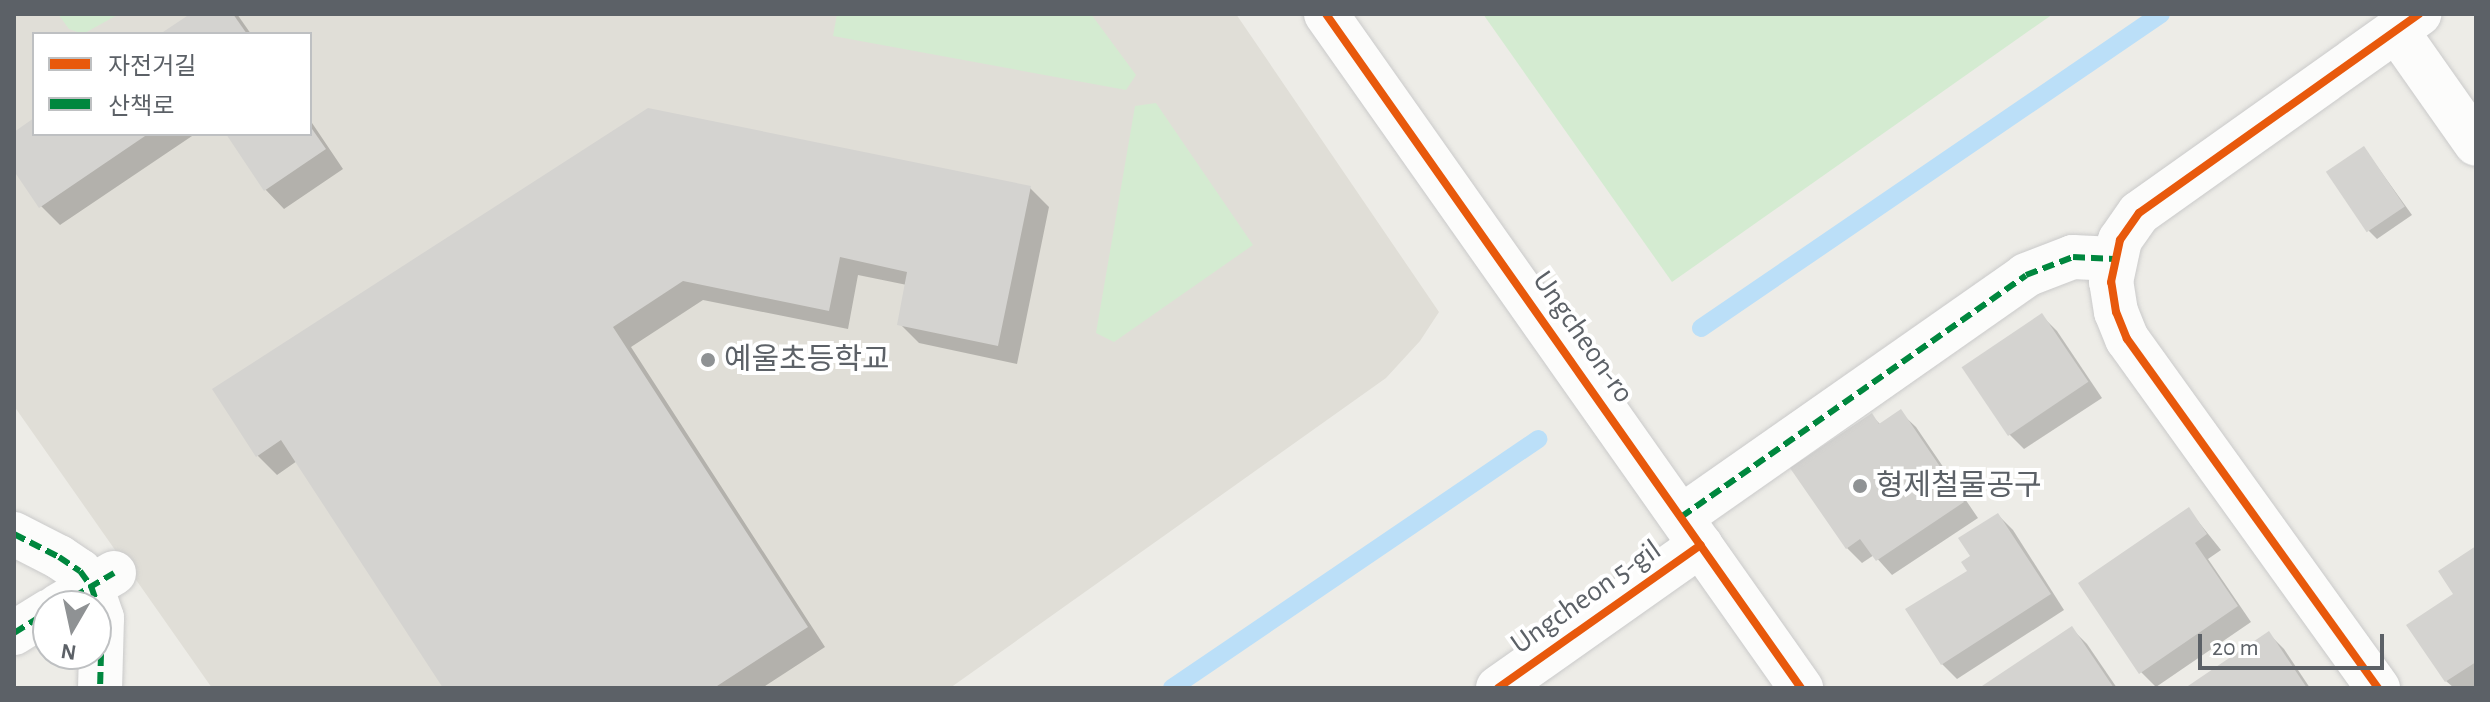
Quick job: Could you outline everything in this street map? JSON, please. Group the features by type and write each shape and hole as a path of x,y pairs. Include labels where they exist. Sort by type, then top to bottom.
{"street":[{"name":"Ungcheon-ro","path":"1326,14 1801,688"},
{"path":"2378,688 2127,339 2113,299 2114,259 2120,240 2139,213 2408,22 2476,144"},
{"name":"Ungcheon 5-gil","path":"1498,688 1691,531 2026,275 2073,257 2114,259"},
{"path":"14,534 80,571 102,618 100,688"},
{"path":"14,633 32,622"}],"shaded area":[{"name":"예울초등학교","path":"14,14 1236,14 1439,312 1420,341 1386,378 950,688 212,688 14,406"}],"green space":[{"path":"58,14 119,14 87,32 69,29"},
{"path":"837,14 1091,14 1136,75 1126,90 833,36"},
{"path":"1483,14 2053,14 1672,282"},
{"path":"1156,103 1253,245 1114,342 1096,333 1135,106"}],"building":[{"path":"190,14 233,14 246,32 163,32"},
{"name":"예울초등학교","path":"648,108 1031,186 998,346 897,325 907,272 840,257 829,311 683,281 613,327 808,627 714,688 443,688 281,440 256,457 212,389"},
{"path":"32,119 32,136 145,136 39,208 14,171 14,132"},
{"path":"312,129 326,149 264,191 227,136 312,136"},
{"path":"2364,146 2405,207 2367,232 2326,172"},
{"path":"2042,313 2088,382 2008,436 1962,367"},
{"path":"1901,409 1964,502 1876,561 1860,539 1846,549 1790,468 1872,413 1879,424"},
{"path":"2189,507 2207,534 2195,543 2238,606 2139,674 2078,583"},
{"path":"1998,513 2051,594 1941,665 1905,609 1967,571 1961,562 1970,556 1958,538"},
{"path":"2476,546 2476,662 2445,682 2406,625 2453,594 2438,571"},
{"path":"2072,626 2114,688 1979,688"},
{"path":"2269,631 2307,688 2185,688"}],"waterway":[{"path":"1701,328 2161,14"},
{"path":"1172,688 1538,439"}],"marked path":[{"path":"1681,517 2026,275 2073,257 2114,259"},
{"path":"14,534 80,571 91,586 102,618 100,688"},
{"path":"85,590 114,573"},
{"path":"14,633 32,622"}],"cycle path":[{"path":"1326,14 1801,688"},
{"path":"2378,688 2127,339 2116,312 2111,282 2120,240 2139,213 2419,14"},
{"path":"1498,688 1701,545"}],"place":[{"name":"예울초등학교","path":"708,360"},
{"name":"형제철물공구","path":"1860,486"}]}
